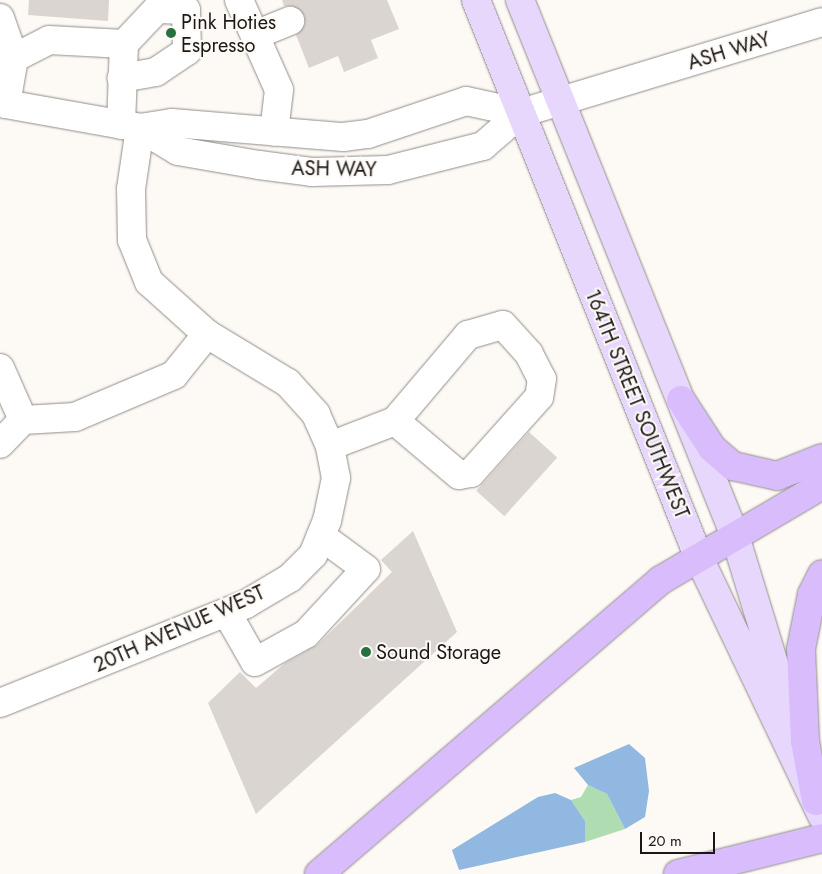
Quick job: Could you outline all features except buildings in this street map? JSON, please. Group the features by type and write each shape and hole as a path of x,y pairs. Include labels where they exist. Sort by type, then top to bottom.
{"highway":[{"path":"681,400 712,448 733,466 777,476 822,458"},
{"path":"319,874 597,631 660,580 822,485"},
{"path":"819,808 805,741 801,649 812,594 822,574"},
{"path":"678,874 822,838"}],"main road":[{"name":"164TH STREET SOUTHWEST","path":"476,0 698,558 819,808"},
{"name":"164TH STREET SOUTHWEST","path":"520,0 735,536 819,808"}],"street":[{"path":"239,0 279,90 274,132"},
{"path":"14,58 49,40 124,44 157,9 186,10 188,51 156,72 122,78"},
{"path":"0,18 14,58 3,104"},
{"path":"255,35 290,21"},
{"name":"ASH WAY","path":"130,126 178,150 259,165 312,172 388,170 483,146 521,113 822,22"},
{"name":"20TH AVENUE WEST","path":"0,704 227,613 290,578 313,555 321,536 336,478 330,446 316,414 288,383 207,334 150,282 132,240 130,126 122,78 124,44"},
{"name":"ASH WAY","path":"3,104 130,126 172,123 343,137 368,134 466,101 521,113"},
{"path":"330,446 395,420 468,336 503,325 530,354 542,379 539,397 471,473 459,475 395,420"},
{"path":"0,444 23,420 75,416 174,374 207,334"},
{"path":"0,368 23,420"},
{"path":"227,613 255,662 306,634 366,569 321,536"}],"green space":[{"path":"588,785 607,794 625,829 585,842 585,821 571,800 581,797"}],"water":[{"path":"629,744 645,758 649,791 645,817 625,829 607,794 588,785 574,768"},
{"path":"555,793 571,800 585,821 585,842 459,870 452,850 538,797"}],"place":[{"name":"Pink Hoties Espresso","path":"171,33"},
{"name":"Sound Storage","path":"366,652"}]}
